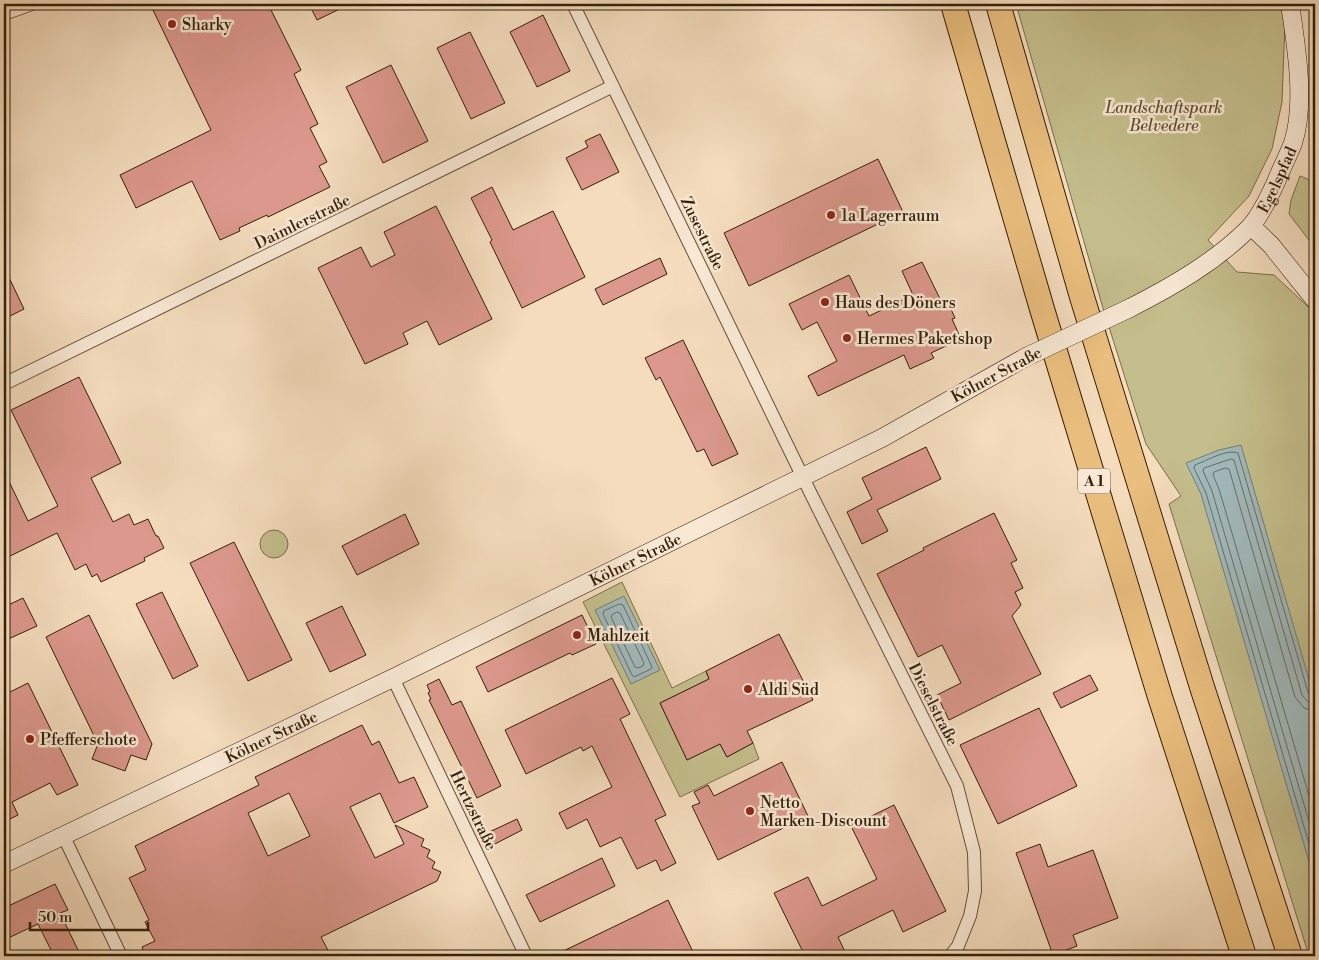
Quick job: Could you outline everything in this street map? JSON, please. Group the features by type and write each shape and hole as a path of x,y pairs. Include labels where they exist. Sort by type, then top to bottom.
{"highway":[{"name":"A 1","path":"953,4 1042,309 1160,697 1244,956"},
{"name":"A 1","path":"998,4 1082,297 1202,686 1290,956"}],"street":[{"path":"4,14 32,4"},
{"name":"Zusestraße","path":"573,4 802,476"},
{"name":"Egelspfad","path":"1290,4 1298,54 1297,120 1293,142 1270,195 1251,226 1272,245 1315,300"},
{"name":"Daimlerstraße","path":"4,384 613,86"},
{"name":"Kölner Straße","path":"4,864 394,678 882,438 1026,357 1164,290 1206,264 1251,226"},
{"name":"Dieselstraße","path":"802,476 957,786 974,852 975,891 970,916 958,946 950,956"},
{"name":"Hertzstraße","path":"394,678 526,956"},
{"path":"63,835 121,956"}],"green space":[{"name":"Landschaftspark Belvedere","path":"1016,4 1282,4 1285,22 1282,102 1272,149 1249,196 1208,240 1237,272 1274,275 1315,313 1315,956 1309,956 1169,504 1181,496 1146,444 1103,308"},
{"path":"1300,176 1315,182 1315,248 1289,214 1291,200"},
{"path":"274,530 284,534 288,544 284,554 274,558 264,554 260,544 264,534"},
{"path":"622,582 672,688 706,671 709,679 660,703 687,760 720,744 727,757 753,743 759,759 680,797 583,602"}],"water":[{"path":"1241,445 1315,700 1315,882 1201,494 1186,463 1219,450"},
{"path":"624,596 660,670 631,684 595,610"}],"building":[{"path":"167,4 268,4 301,70 294,74 318,124 310,128 327,162 319,166 330,187 268,217 267,215 239,228 240,231 220,240 192,181 136,208 120,175 211,130 153,10"},
{"path":"309,4 350,4 317,20"},
{"path":"543,15 570,71 537,87 510,32"},
{"path":"470,32 505,103 471,119 437,48"},
{"path":"391,65 428,141 383,163 346,87"},
{"path":"600,134 619,172 582,190 566,158 588,147 585,141"},
{"path":"878,159 903,212 749,286 724,233"},
{"path":"492,187 513,230 553,211 585,277 522,308 471,198"},
{"path":"436,206 492,319 439,345 427,321 403,333 408,344 365,364 318,268 361,247 371,267 395,255 384,232"},
{"path":"660,258 667,274 603,305 595,289"},
{"path":"922,262 945,309 950,307 955,318 952,319 961,339 931,353 934,358 910,369 904,355 818,396 808,376 837,361 817,322 802,330 789,304 849,275 869,316 913,295 902,271"},
{"path":"4,267 24,309 4,319"},
{"path":"683,340 738,454 712,466 704,449 697,452 660,377 656,380 645,358"},
{"path":"79,377 121,463 91,478 113,522 129,514 134,525 148,519 164,548 144,558 145,561 101,582 97,574 92,577 86,564 75,570 57,533 4,559 4,471 28,521 58,506 11,410"},
{"path":"926,447 941,479 877,510 888,531 862,544 847,512 872,499 862,478"},
{"path":"994,513 1017,560 1011,563 1023,588 1015,592 1021,605 1012,616 1041,674 949,720 937,695 961,683 942,645 918,657 877,574 924,550 923,548"},
{"path":"405,514 419,544 357,575 342,546"},
{"path":"234,542 292,660 248,681 190,563"},
{"path":"162,592 198,666 173,679 136,604"},
{"path":"23,598 37,626 4,641 4,607"},
{"path":"342,606 366,655 330,672 306,623"},
{"path":"89,615 152,744 146,760 131,755 125,771 92,759 98,744 46,637"},
{"path":"582,615 596,644 572,655 570,653 488,692 476,667"},
{"name":"Aldi Süd","path":"779,634 813,700 747,731 753,743 727,757 720,744 687,760 660,703 709,679 706,671"},
{"path":"1090,675 1098,690 1061,708 1053,693"},
{"path":"612,678 630,714 620,719 666,815 655,820 676,863 661,871 656,860 637,869 621,837 600,847 587,819 567,829 559,813 612,787 592,746 583,751 581,747 526,774 505,730"},
{"path":"439,679 452,705 461,701 501,786 477,798 429,700 431,699 427,685"},
{"name":"Pfefferschote","path":"28,683 78,785 57,795 50,783 12,802 18,815 4,822 4,695"},
{"path":"1039,708 1077,786 998,824 960,745"},
{"path":"362,725 372,745 379,741 399,783 414,777 428,807 394,823 380,793 350,807 375,858 404,844 395,825 424,839 421,846 430,850 427,857 435,862 432,868 441,872 437,881 321,937 331,956 146,956 142,947 155,941 145,922 149,920 129,878 146,870 135,846 259,785 255,777","holes":["289,793 310,836 268,856 248,813"]},
{"name":"Netto Marken-Discount","path":"782,762 808,816 718,860 692,806 700,803 694,792 708,785 714,796"},
{"path":"894,805 946,911 903,932 893,910 838,937 847,956 805,956 774,893 808,877 822,906 877,879 851,826"},
{"path":"517,819 522,830 491,846 485,834"},
{"path":"1040,844 1048,867 1093,850 1118,918 1073,935 1077,946 1053,955 1016,853"},
{"path":"602,858 615,886 540,922 526,895"},
{"path":"55,884 68,910 60,913 81,956 54,956 38,924 4,940 4,908"},
{"path":"668,900 695,956 553,956 636,916"}],"place":[{"name":"Sharky","path":"172,24"},
{"name":"1a Lagerraum","path":"831,215"},
{"name":"Haus des Döners","path":"825,302"},
{"name":"Hermes Paketshop","path":"847,338"},
{"name":"Mahlzeit","path":"577,635"},
{"name":"Aldi Süd","path":"748,689"},
{"name":"Pfefferschote","path":"30,739"},
{"name":"Netto Marken-Discount","path":"750,811"}]}
